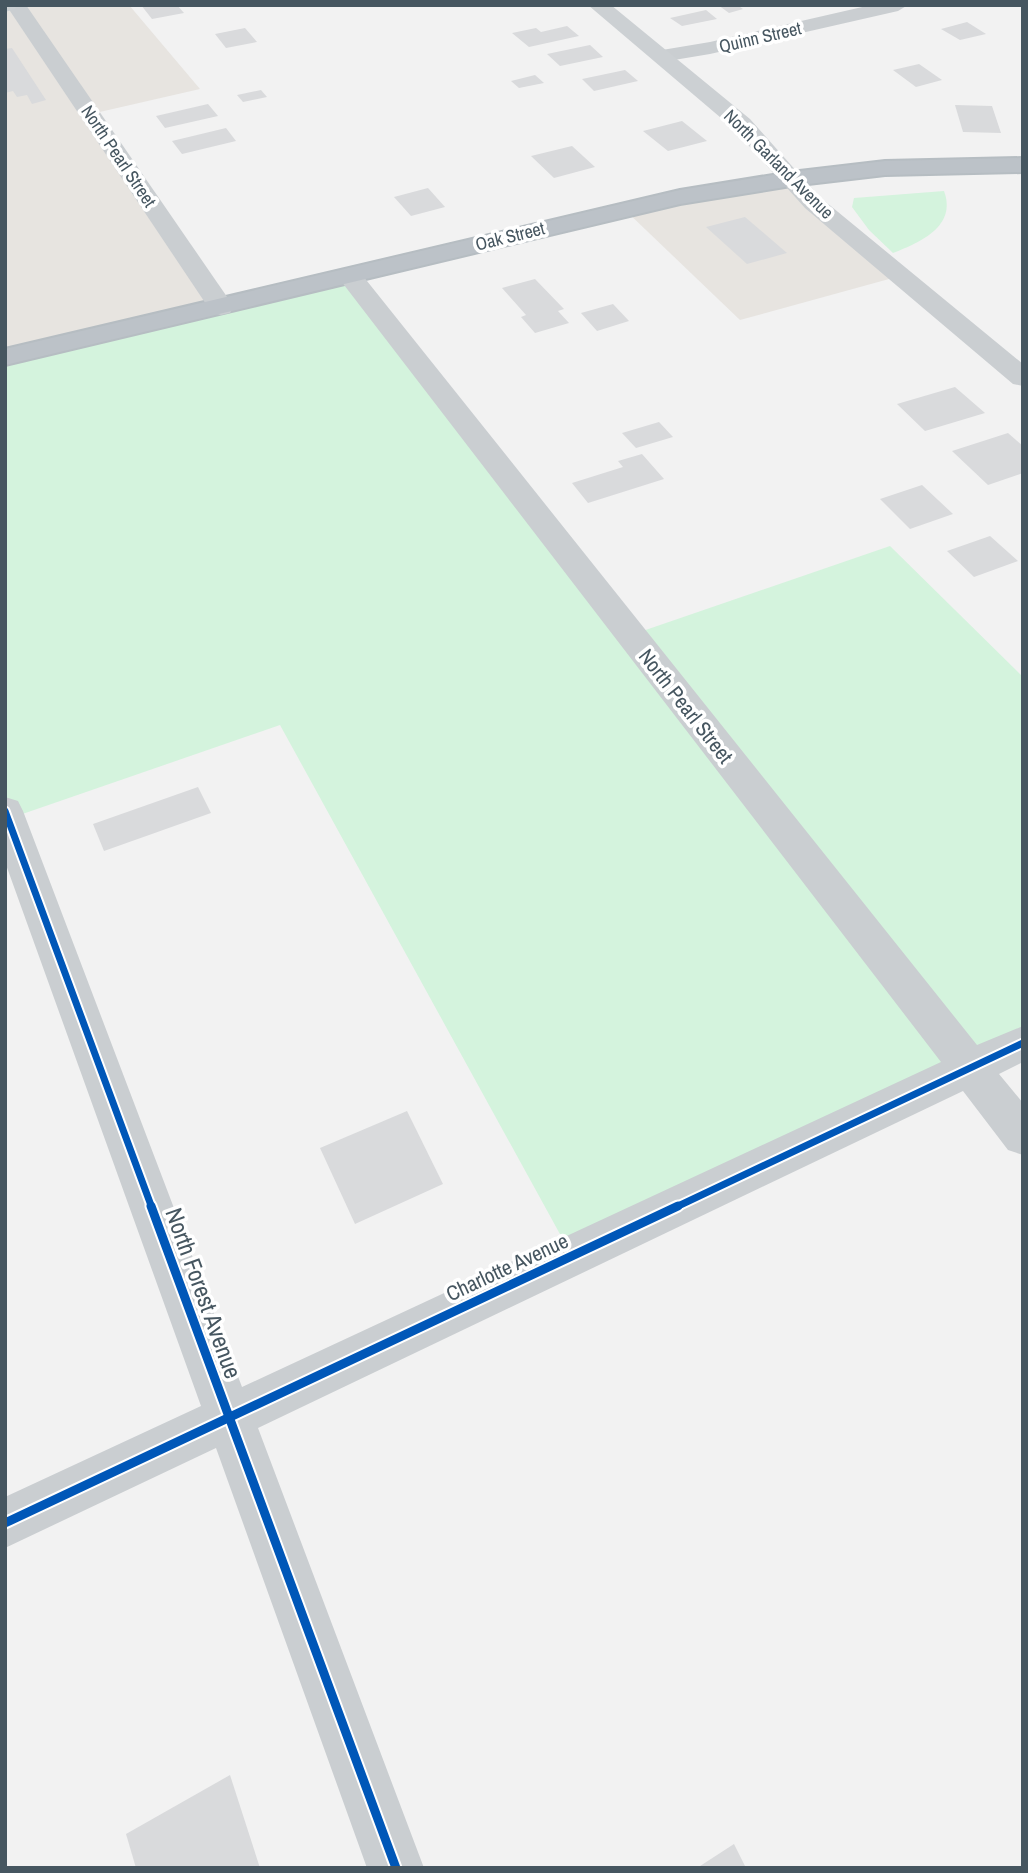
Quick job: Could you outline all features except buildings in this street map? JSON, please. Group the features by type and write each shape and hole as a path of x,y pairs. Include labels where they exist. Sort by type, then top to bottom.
{"highway":[{"name":"Oak Street","path":"5,357 624,209 790,179 885,168 1023,165"}],"street":[{"name":"North Pearl Street","path":"16,5 221,307"},
{"name":"North Garland Avenue","path":"598,5 742,124 813,203 1023,378"},
{"name":"Quinn Street","path":"663,56 710,48 898,5"},
{"name":"North Pearl Street","path":"351,276 1023,1136"},
{"name":"North Forest Avenue","path":"5,811 396,1868"},
{"name":"Charlotte Avenue","path":"5,1523 1023,1043"}],"shaded area":[{"path":"129,5 200,89 91,114 221,307 5,357 5,6"},
{"path":"791,179 900,276 740,320 624,209"}],"green space":[{"path":"944,191 947,203 941,223 925,238 893,253 869,230 852,207 854,198"},
{"path":"350,276 631,635 890,546 1023,677 1023,1043 572,1256 280,725 8,819 5,811 5,357"}],"cycle path":[{"path":"5,811 396,1868"},
{"path":"5,1523 1023,1043"}]}
